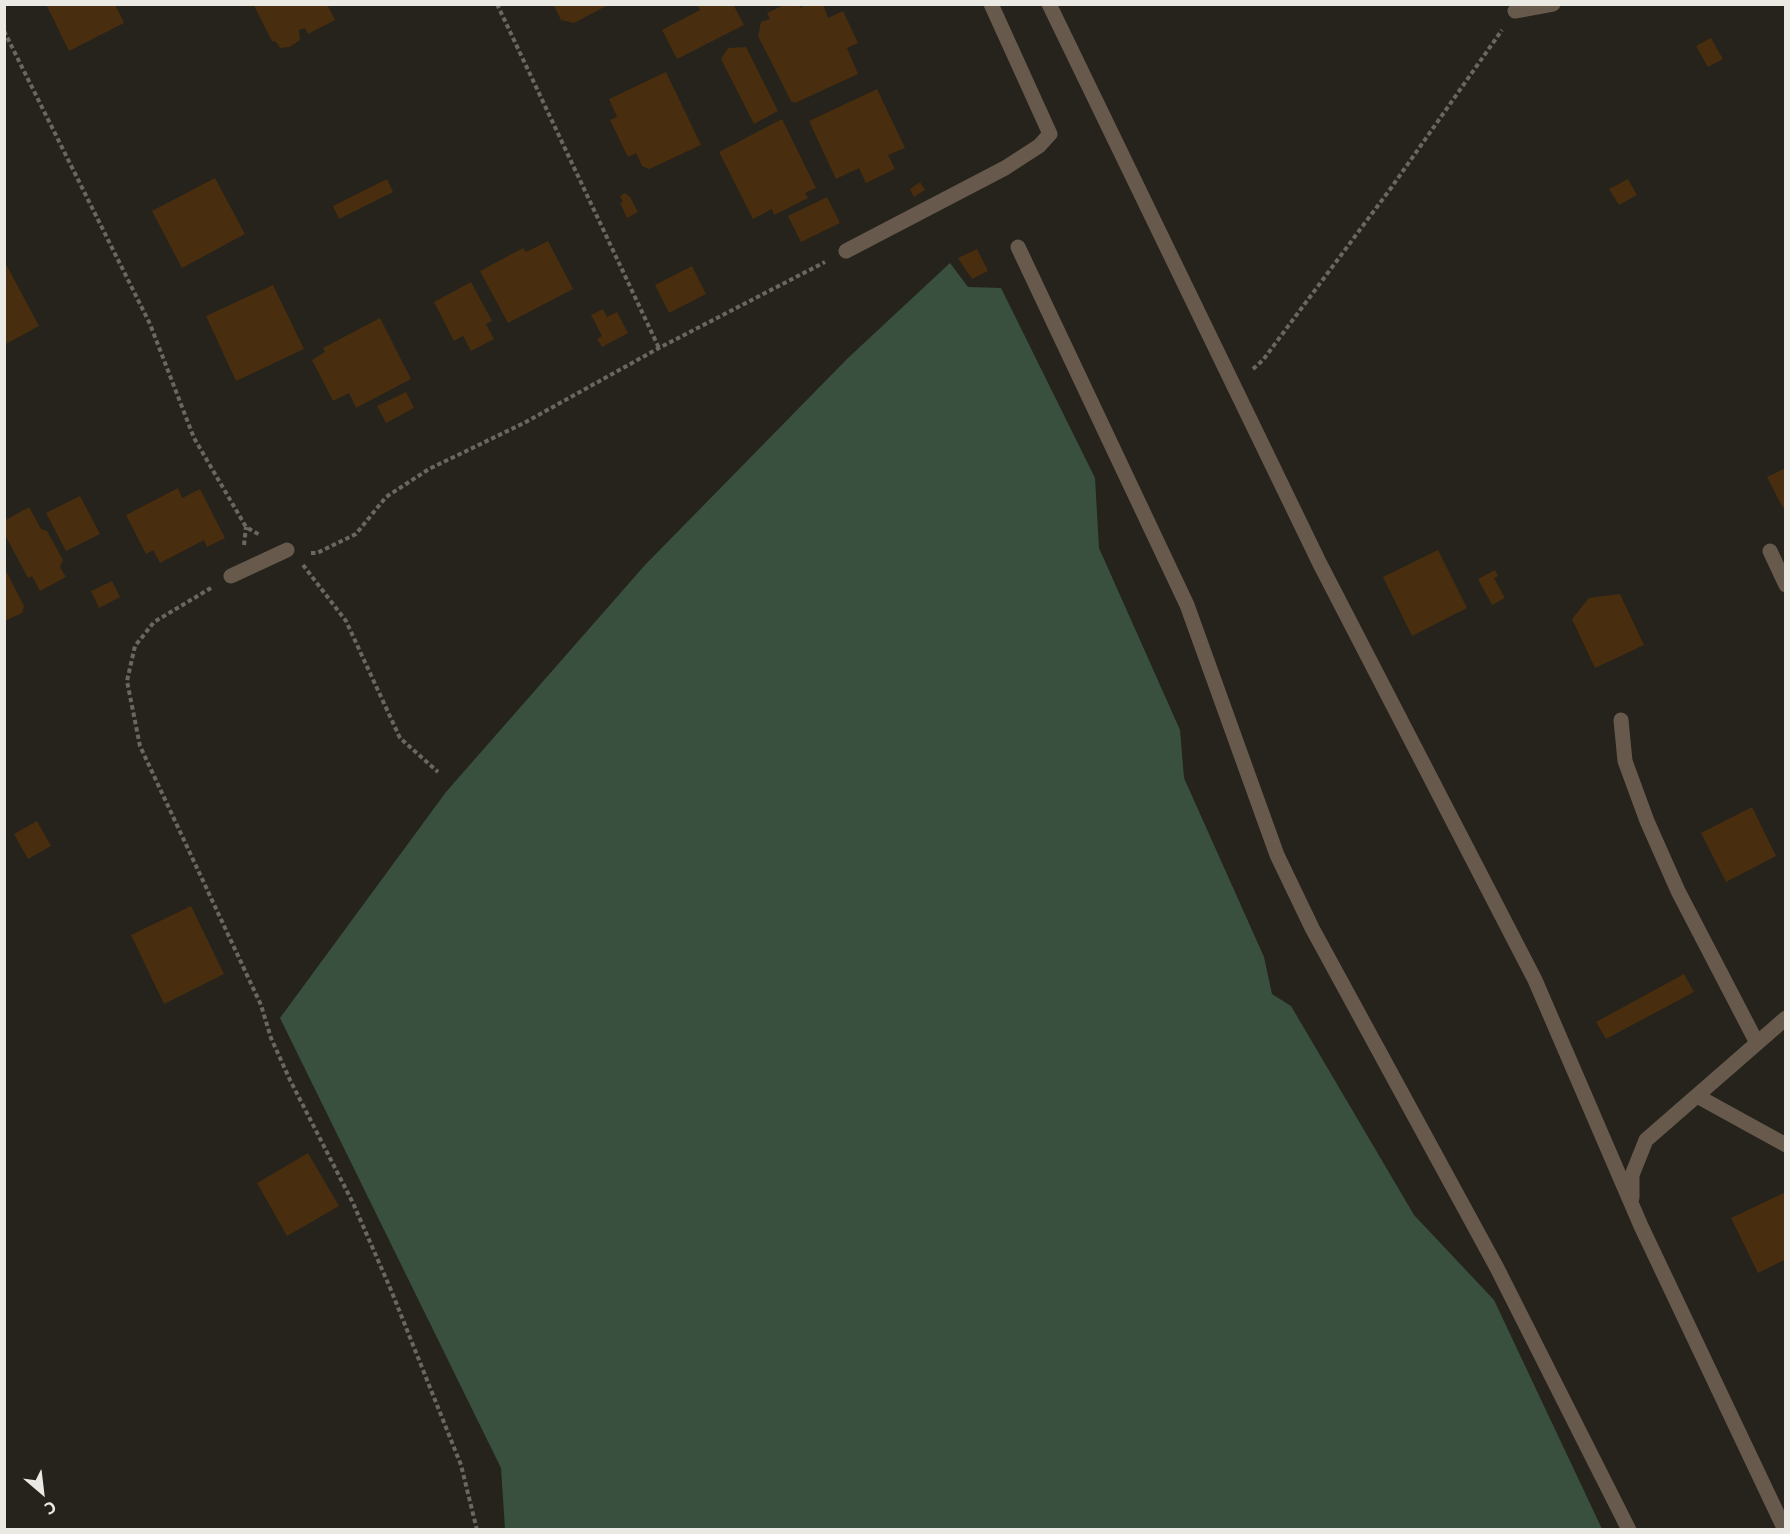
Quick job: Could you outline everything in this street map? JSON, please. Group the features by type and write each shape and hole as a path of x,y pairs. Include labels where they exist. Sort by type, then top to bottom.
{"street":[{"path":"846,251 1005,168 1039,146 1050,134 991,4"},
{"path":"1049,4 1320,564 1535,980 1632,1204 1785,1530"},
{"path":"1515,11 1553,4"},
{"path":"1018,247 1187,605 1277,855 1329,959 1497,1268 1629,1530"},
{"path":"1770,551 1785,585"},
{"path":"231,576 292,552"},
{"path":"1621,720 1625,761 1647,820 1678,891 1757,1043"},
{"path":"1632,1204 1632,1175 1646,1140 1785,1018"},
{"path":"1697,1096 1785,1145"}],"path":[{"path":"498,4 659,348"},
{"path":"1235,386 1263,360 1354,239 1515,11"},
{"path":"4,31 150,324 194,438 246,527 292,552 346,621 400,738 438,772"},
{"path":"292,552 317,553 341,543 356,534 387,497 429,469 524,423 659,348 846,251"},
{"path":"246,527 243,560 231,576 154,622 135,646 127,681 140,746 261,1005 271,1038 290,1080 352,1203 391,1290 461,1465 477,1530"}],"green space":[{"path":"950,263 968,287 1001,288 1095,478 1099,548 1180,730 1184,778 1264,957 1272,994 1291,1006 1414,1215 1494,1300 1602,1529 505,1529 501,1468 280,1018 446,792 645,565 848,358"}],"building":[{"path":"46,4 115,4 124,23 69,51"},
{"path":"253,4 327,4 335,20 308,34 305,28 299,30 300,40 290,47 280,48 276,42 272,41"},
{"path":"553,4 610,4 574,23 561,20"},
{"path":"701,4 733,4 744,25 677,59 662,30 700,10 698,6"},
{"path":"786,4 799,4 800,8 808,4 823,4 828,18 843,11 858,43 847,48 858,74 795,103 791,101 758,36 761,22 770,19 767,13"},
{"path":"1711,38 1723,59 1708,67 1696,46"},
{"path":"746,47 778,111 754,124 721,59 728,48"},
{"path":"666,72 701,145 649,169 642,166 636,153 628,157 610,120 617,117 609,99"},
{"path":"877,89 905,148 888,155 895,169 866,183 859,168 836,179 809,121"},
{"path":"782,119 816,188 805,193 808,198 774,215 772,209 753,219 719,152"},
{"path":"215,178 245,234 182,268 152,211"},
{"path":"387,179 393,192 339,219 333,206"},
{"path":"1628,179 1637,195 1619,205 1609,189"},
{"path":"920,182 925,190 914,197 910,189"},
{"path":"625,193 630,197 638,212 627,218 620,203 623,202 620,196"},
{"path":"827,197 840,223 801,242 788,216"},
{"path":"548,241 573,289 508,323 480,271 523,248 526,252"},
{"path":"977,249 988,271 972,279 958,258"},
{"path":"7,266 39,326 4,345 4,267"},
{"path":"692,266 706,294 669,313 655,285"},
{"path":"471,282 492,321 486,324 494,339 471,351 463,336 454,341 434,302"},
{"path":"273,285 304,349 236,381 206,316"},
{"path":"603,309 607,317 617,312 628,333 602,347 597,339 602,336 591,315"},
{"path":"380,318 411,379 356,408 349,393 333,401 312,360 325,352 323,348"},
{"path":"406,392 414,408 386,423 377,406"},
{"path":"1786,468 1786,506 1783,508 1767,477"},
{"path":"178,488 182,498 200,489 225,538 207,547 204,540 160,563 153,550 146,554 126,515"},
{"path":"80,496 100,534 66,551 46,513"},
{"path":"29,507 41,529 47,531 63,560 60,567 66,577 40,591 32,576 28,578 4,533 4,521"},
{"path":"1438,550 1467,608 1412,636 1383,577"},
{"path":"4,567 24,606 22,613 4,621"},
{"path":"1495,570 1498,576 1494,578 1505,598 1492,605 1478,579"},
{"path":"112,581 120,597 99,608 91,591"},
{"path":"1620,594 1644,645 1595,668 1572,619 1589,598"},
{"path":"1752,807 1776,856 1726,882 1701,833"},
{"path":"37,821 51,846 28,859 14,834"},
{"path":"191,906 224,974 164,1004 131,935"},
{"path":"1684,974 1694,992 1606,1039 1596,1022"},
{"path":"308,1153 339,1206 287,1236 257,1183"},
{"path":"1786,1192 1786,1259 1758,1273 1731,1218"}]}
